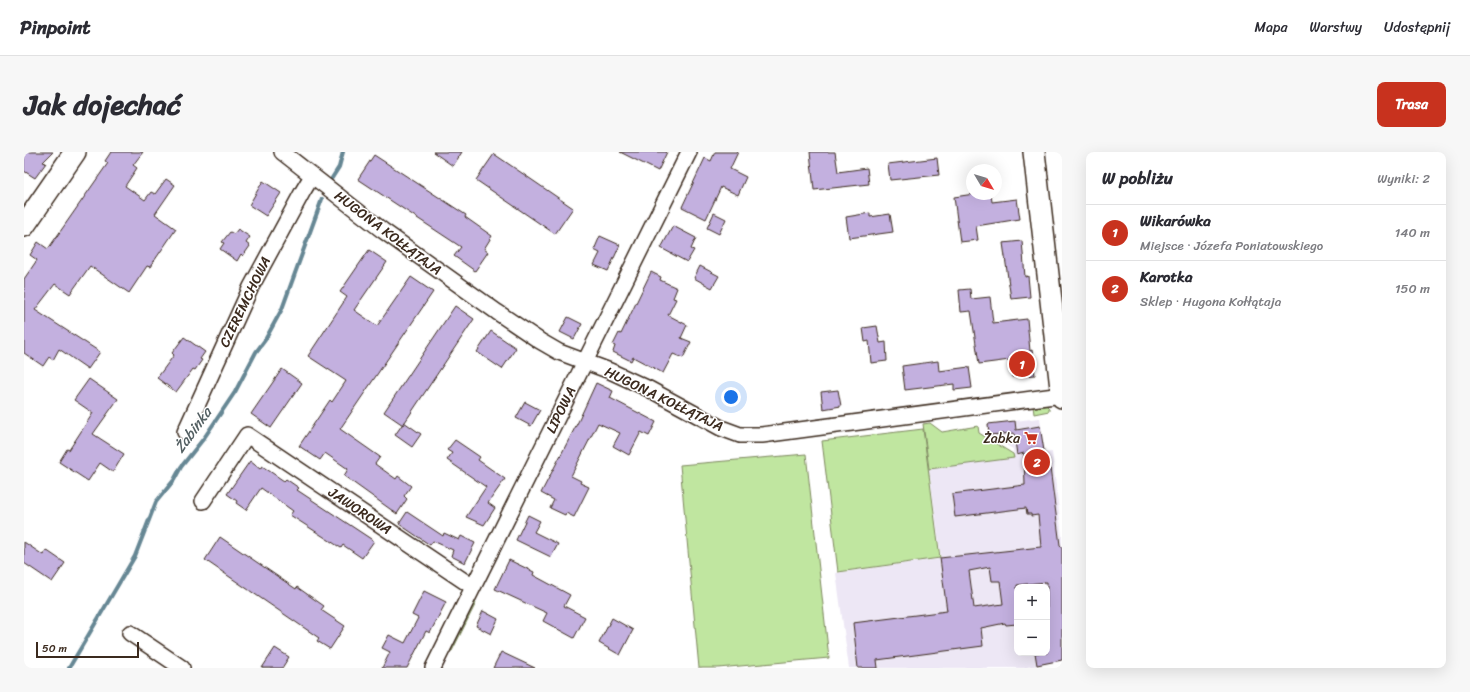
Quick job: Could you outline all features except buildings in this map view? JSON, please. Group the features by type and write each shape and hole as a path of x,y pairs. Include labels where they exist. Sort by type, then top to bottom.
{"street":[{"path":"24,226 75,152"},
{"name":"HUGONA KOŁŁĄTAJA","path":"282,152 382,230 496,312 549,346 610,371 648,389 721,428 740,435 751,436 1062,396"},
{"name":"LIPOWA","path":"433,668 689,152"},
{"path":"1034,152 1062,396"},
{"name":"CZEREMCHOWA","path":"185,432 251,287 312,176"},
{"name":"JAWOROWA","path":"203,500 247,435 473,587"},
{"path":"130,633 182,668"}],"shaded area":[{"path":"1040,418 1045,453 1052,452 1062,548 1060,545 1057,523 1039,525 1041,547 1027,549 1031,584 1062,580 1062,661 1027,668 849,668 836,573 939,559 940,558 941,557 929,469 1014,458 1013,449 989,435 1014,433 1017,454 1043,451 1040,426 1016,429 1015,421","holes":["967,556 1017,561 999,566 969,571 940,558"]}],"green space":[{"path":"1046,405 1049,408 1049,411 1034,414 1033,406"},
{"path":"930,423 942,432 978,426 979,433 1013,454 1014,458 929,469 923,424"},
{"path":"923,429 940,558 838,572 822,441"},
{"path":"806,454 829,658 718,668 699,668 680,465"},
{"path":"473,601 476,603 451,651 449,650"}],"waterway":[{"name":"Żabinka","path":"332,178 339,167 343,152"},
{"name":"Żabinka","path":"69,668 135,556 156,502 174,480 181,467 204,438 235,392 256,352 265,340 282,309 322,199"}],"place":[{"name":"Wikarówka","path":"1022,364"},
{"name":"Żabka","path":"1031,438"},
{"name":"Karotka","path":"1037,462"}]}
